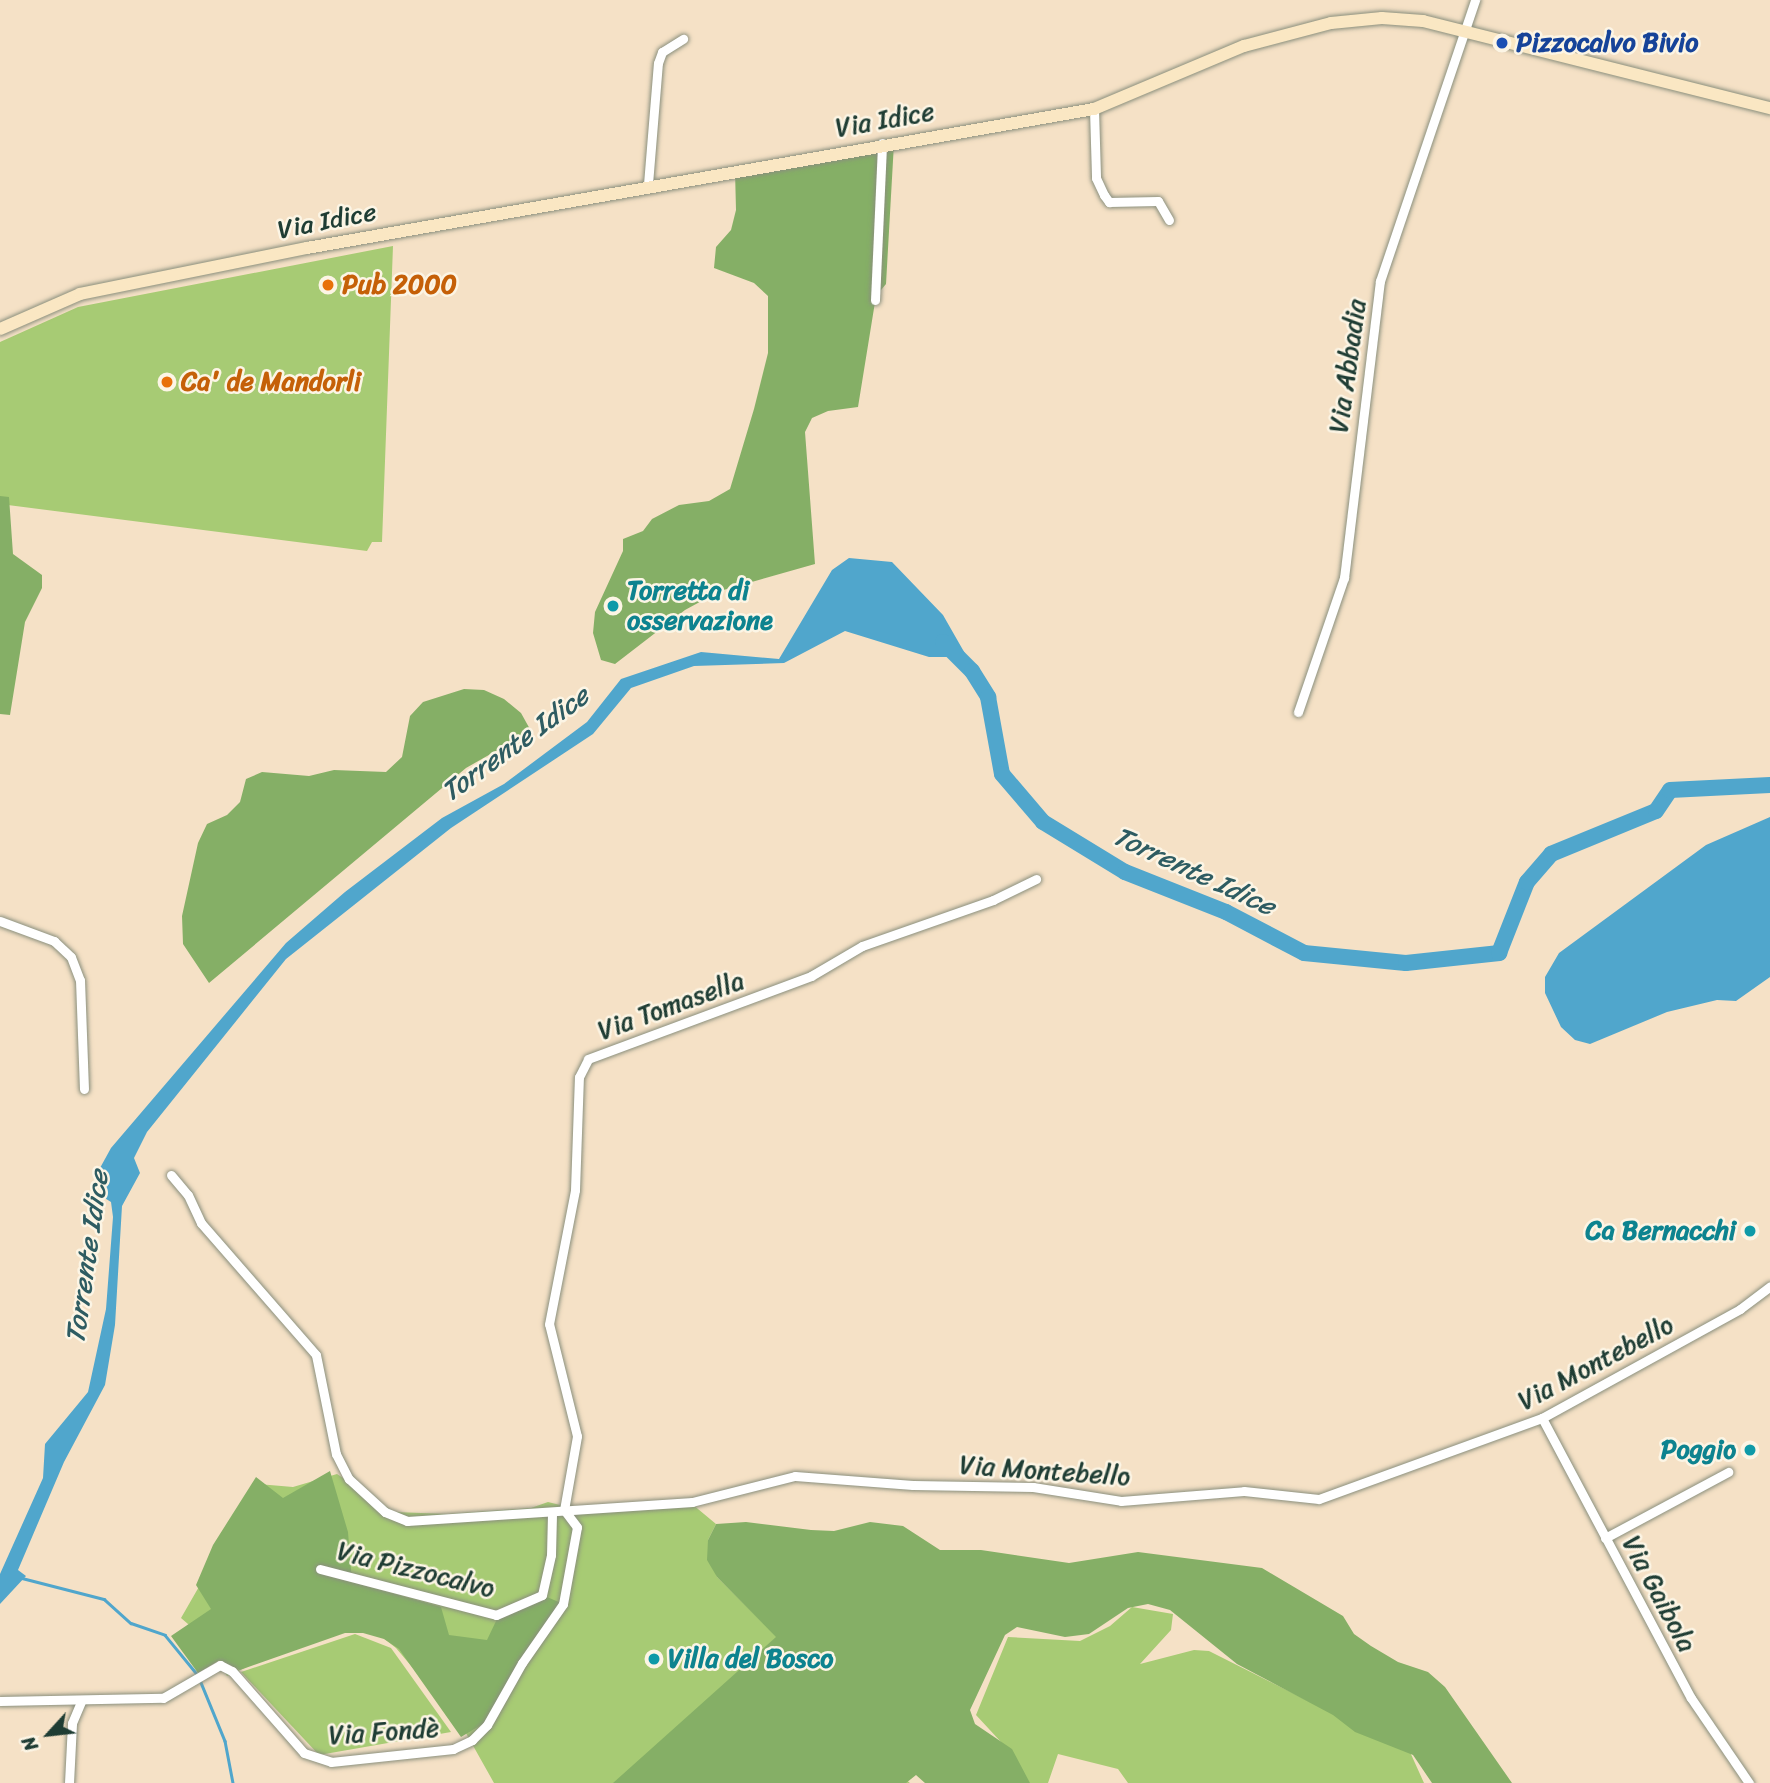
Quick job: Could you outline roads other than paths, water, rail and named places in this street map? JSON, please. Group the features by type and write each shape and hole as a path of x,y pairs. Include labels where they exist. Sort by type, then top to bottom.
{"main road":[{"name":"Via Idice","path":"0,329 80,294 648,184 1094,109 1244,46 1296,30 1381,18 1463,31 1770,108"}],"street":[{"name":"Via Abbadia","path":"1298,712 1344,578 1380,281 1461,52 1463,31 1475,0"},
{"path":"648,184 658,63 662,52 683,39"},
{"path":"1094,109 1096,178 1109,202 1158,201 1169,220"},
{"path":"876,300 882,143"},
{"name":"Via Tomasella","path":"564,1510 577,1436 549,1324 575,1190 579,1077 588,1059 811,976 862,946 993,901 1036,879"},
{"path":"0,921 54,941 71,957 80,980 84,1089"},
{"name":"Via Montebello","path":"171,1175 188,1195 201,1223 316,1355 336,1454 349,1479 385,1512 407,1521 552,1514 564,1510 692,1502 795,1476 913,1485 1033,1487 1121,1501 1244,1491 1319,1499 1542,1419 1740,1309 1770,1286"},
{"name":"Via Gaibola","path":"1542,1419 1691,1698 1749,1783"},
{"path":"1605,1538 1728,1472"},
{"name":"Via Fondè","path":"0,1701 81,1702 99,1697 163,1698 220,1665 232,1671 304,1753 331,1762 453,1749 471,1740 488,1725 522,1663 563,1604 577,1528 564,1510"},
{"name":"Via Pizzocalvo","path":"320,1569 496,1615 542,1595 551,1555 552,1514"},
{"path":"69,1783 72,1723 81,1702"}],"water":[{"path":"849,558 892,562 943,615 967,657 929,657 845,631 784,663 694,666 631,688 593,734 451,828 286,959 147,1132 134,1158 140,1173 122,1206 115,1325 105,1385 64,1462 18,1570 26,1576 0,1604 0,1574 43,1478 45,1444 88,1392 106,1309 113,1217 111,1202 103,1197 100,1168 111,1148 286,943 345,892 442,818 504,784 587,722 621,679 701,652 779,659 832,570"},
{"path":"1770,817 1770,977 1736,1001 1717,1000 1667,1012 1590,1044 1575,1040 1561,1027 1545,993 1545,977 1559,953 1706,845"}],"waterway":[{"name":"Torrente Idice","path":"943,642 972,671 988,697 1002,774 1043,822 1125,872 1226,912 1304,953 1406,963 1499,953 1527,882 1551,854 1656,811 1670,790 1770,785"},
{"path":"22,1578 104,1599 131,1623 165,1635 197,1674"},
{"path":"200,1680 225,1741 233,1783"}],"place":[{"name":"Pizzocalvo Bivio","path":"1502,43"},
{"name":"Pub 2000","path":"328,285"},
{"name":"Ca' de Mandorli","path":"167,382"},
{"name":"Torretta di osservazione","path":"613,606"},
{"name":"Ca Bernacchi","path":"1750,1231"},
{"name":"Poggio","path":"1750,1450"},
{"name":"Villa del Bosco","path":"654,1659"}]}
